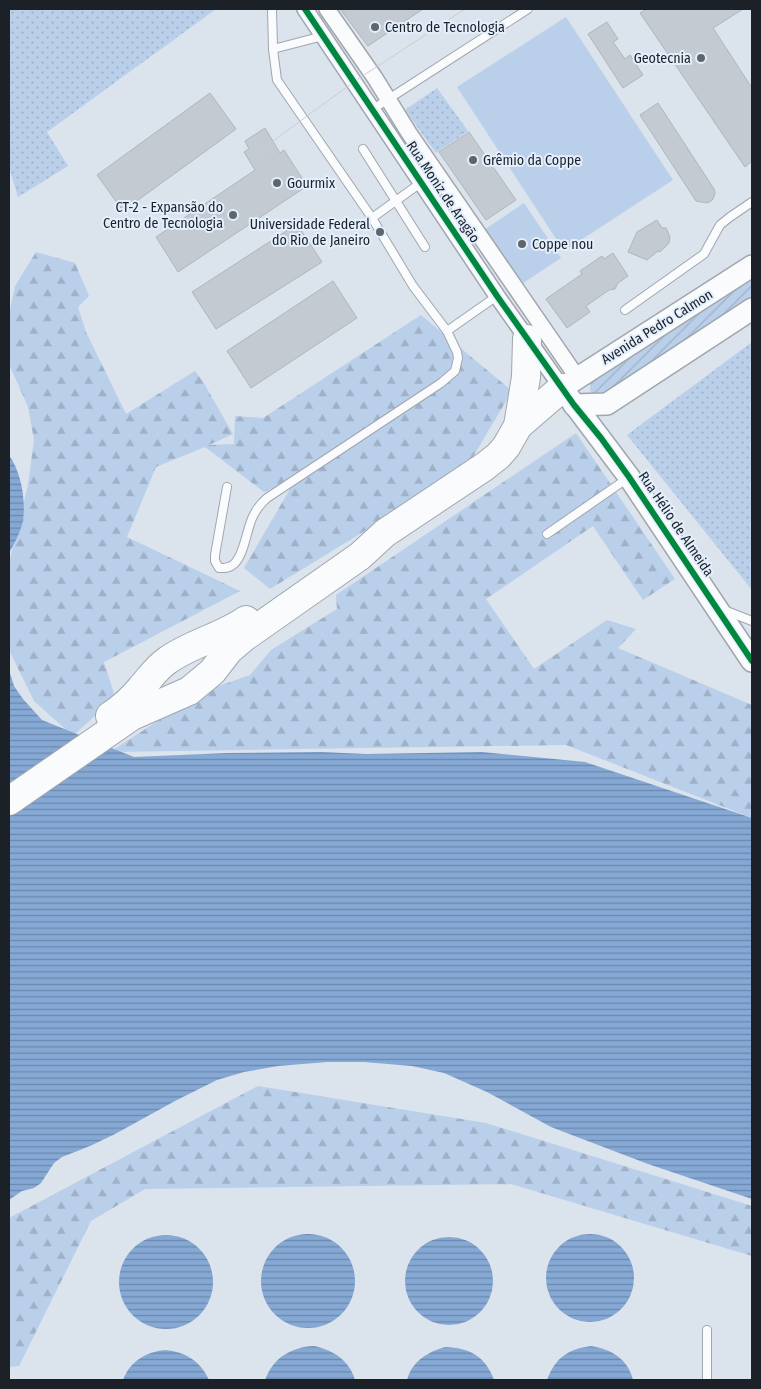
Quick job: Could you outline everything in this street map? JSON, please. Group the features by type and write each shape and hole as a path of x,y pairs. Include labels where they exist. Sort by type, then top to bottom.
{"highway":[{"path":"9,787 126,705 160,666 168,660 189,648 235,628 360,556 385,533 498,456 506,447 518,426 526,377 527,339"},
{"path":"518,426 571,390"},
{"path":"9,801 132,716 189,691 212,672 235,644 292,596"}],"street":[{"name":"Rua Moniz de Aragão","path":"305,9 527,339 571,390"},
{"name":"Rua Moniz de Aragão","path":"327,9 375,78 571,390"},
{"name":"Avenida Pedro Calmon","path":"571,390 752,266"},
{"path":"601,438 607,404 752,309"},
{"path":"571,390 607,404"},
{"name":"Rua Hélio de Almeida","path":"571,390 601,438 752,661"}],"lane":[{"path":"227,487 215,555 215,561 220,568 228,568 238,559 252,518 261,503 441,383 455,371 458,365 458,356 447,331 413,286 372,218 279,85 275,74 272,9"},
{"path":"373,109 528,9"},
{"path":"273,49 323,36"},
{"path":"363,149 425,247"},
{"path":"372,218 422,182"},
{"path":"625,310 704,254 720,225 752,202"},
{"path":"447,331 498,296"},
{"path":"547,534 629,477"},
{"path":"717,608 752,621"},
{"path":"707,1330 707,1380"}],"green space":[{"path":"9,9 216,9 47,132 68,166 18,197 9,167"},
{"path":"566,17 673,180 564,251 457,87"},
{"path":"437,88 468,131 436,153 405,110"},
{"name":"Coppe nou","path":"524,203 561,258 520,285 484,230"},
{"path":"36,252 75,263 89,296 78,307 86,332 126,414 195,371 233,434 209,445 234,444 235,416 263,418 421,315 512,391 470,462 376,524 270,589 244,568 297,477 264,492 205,447 156,467 127,537 240,591 104,662 115,697 73,736 34,701 9,650 9,563 28,485 34,440 28,407 9,364 9,315 15,286"},
{"path":"752,274 752,296 598,398 593,396 590,390 591,382"},
{"path":"752,342 752,590 627,435"},
{"path":"576,433 675,579 643,600 593,526 486,599 534,669 607,620 636,629 618,648 752,705 752,818 566,745 110,752 202,692 250,675 271,650 337,609 336,595"},
{"path":"258,1086 486,1123 752,1206 752,1256 511,1184 145,1189 91,1221 19,1366 9,1367 9,1218"}],"water":[{"path":"9,455 17,470 22,486 24,512 19,533 9,554"},
{"path":"9,670 14,686 42,720 134,757 227,753 322,752 366,754 482,752 585,762 752,818 752,1199 648,1164 551,1127 487,1092 444,1073 412,1066 364,1062 327,1062 278,1066 244,1072 217,1080 115,1134 62,1157 54,1163 41,1183 34,1188 22,1191 9,1200"},
{"path":"308,1234 326,1238 341,1248 351,1263 355,1281 351,1299 341,1314 326,1324 308,1328 290,1324 275,1314 265,1299 261,1281 265,1263 275,1248 290,1238"},
{"path":"590,1234 607,1238 621,1247 630,1261 634,1278 630,1295 621,1309 607,1318 590,1322 573,1318 559,1309 550,1295 546,1278 550,1261 559,1247 573,1238"},
{"path":"166,1235 184,1239 199,1249 209,1264 213,1282 209,1300 199,1315 184,1325 166,1329 148,1325 133,1315 123,1300 119,1282 123,1264 133,1249 148,1239"},
{"path":"449,1237 466,1240 480,1250 490,1264 493,1281 490,1298 480,1312 466,1322 449,1325 432,1322 418,1312 408,1298 405,1281 408,1264 418,1250 432,1240"},
{"path":"314,1346 328,1350 339,1357 349,1367 355,1380 265,1380 268,1372 284,1355 290,1351"},
{"path":"591,1346 618,1356 627,1366 633,1380 547,1380 558,1360 563,1356 576,1349"},
{"path":"445,1347 462,1349 476,1355 486,1365 494,1380 407,1380 409,1373 422,1358"},
{"path":"165,1350 186,1355 192,1359 209,1380 123,1380 134,1363 145,1355"}],"building":[{"name":"Centro de Tecnologia","path":"340,9 423,9 368,46"},
{"name":"Geotecnia","path":"647,9 743,9 713,28 752,88 752,161 745,167 640,13"},
{"path":"607,22 618,39 613,42 625,59 630,55 643,75 623,88 588,34"},
{"path":"210,93 236,129 123,211 97,175"},
{"path":"658,103 714,189 715,193 711,201 707,203 696,201 640,115"},
{"path":"265,128 280,153 284,150 307,186 178,272 156,237 255,170 244,152 249,149 245,141"},
{"path":"469,132 516,200 486,220 439,152"},
{"path":"657,220 662,228 666,228 670,237 669,243 660,252 658,251 647,260 628,252 637,232"},
{"path":"297,224 322,262 216,329 192,292"},
{"path":"613,253 628,276 618,283 615,289 609,290 586,306 590,312 567,328 546,299 582,274 580,271 602,256 604,259"},
{"path":"333,281 357,318 251,388 227,351"}],"tram line":[{"path":"255,154 358,79 465,9"}],"cycle path":[{"path":"305,9 497,296 574,405 629,477 752,661"}],"place":[{"name":"Centro de Tecnologia","path":"375,27"},
{"name":"Geotecnia","path":"701,58"},
{"name":"Grêmio da Coppe","path":"473,160"},
{"name":"Gourmix","path":"277,183"},
{"name":"CT-2 - Expansão do Centro de Tecnologia","path":"233,215"},
{"name":"Universidade Federal do Rio de Janeiro","path":"380,232"},
{"name":"Coppe nou","path":"522,244"}]}
